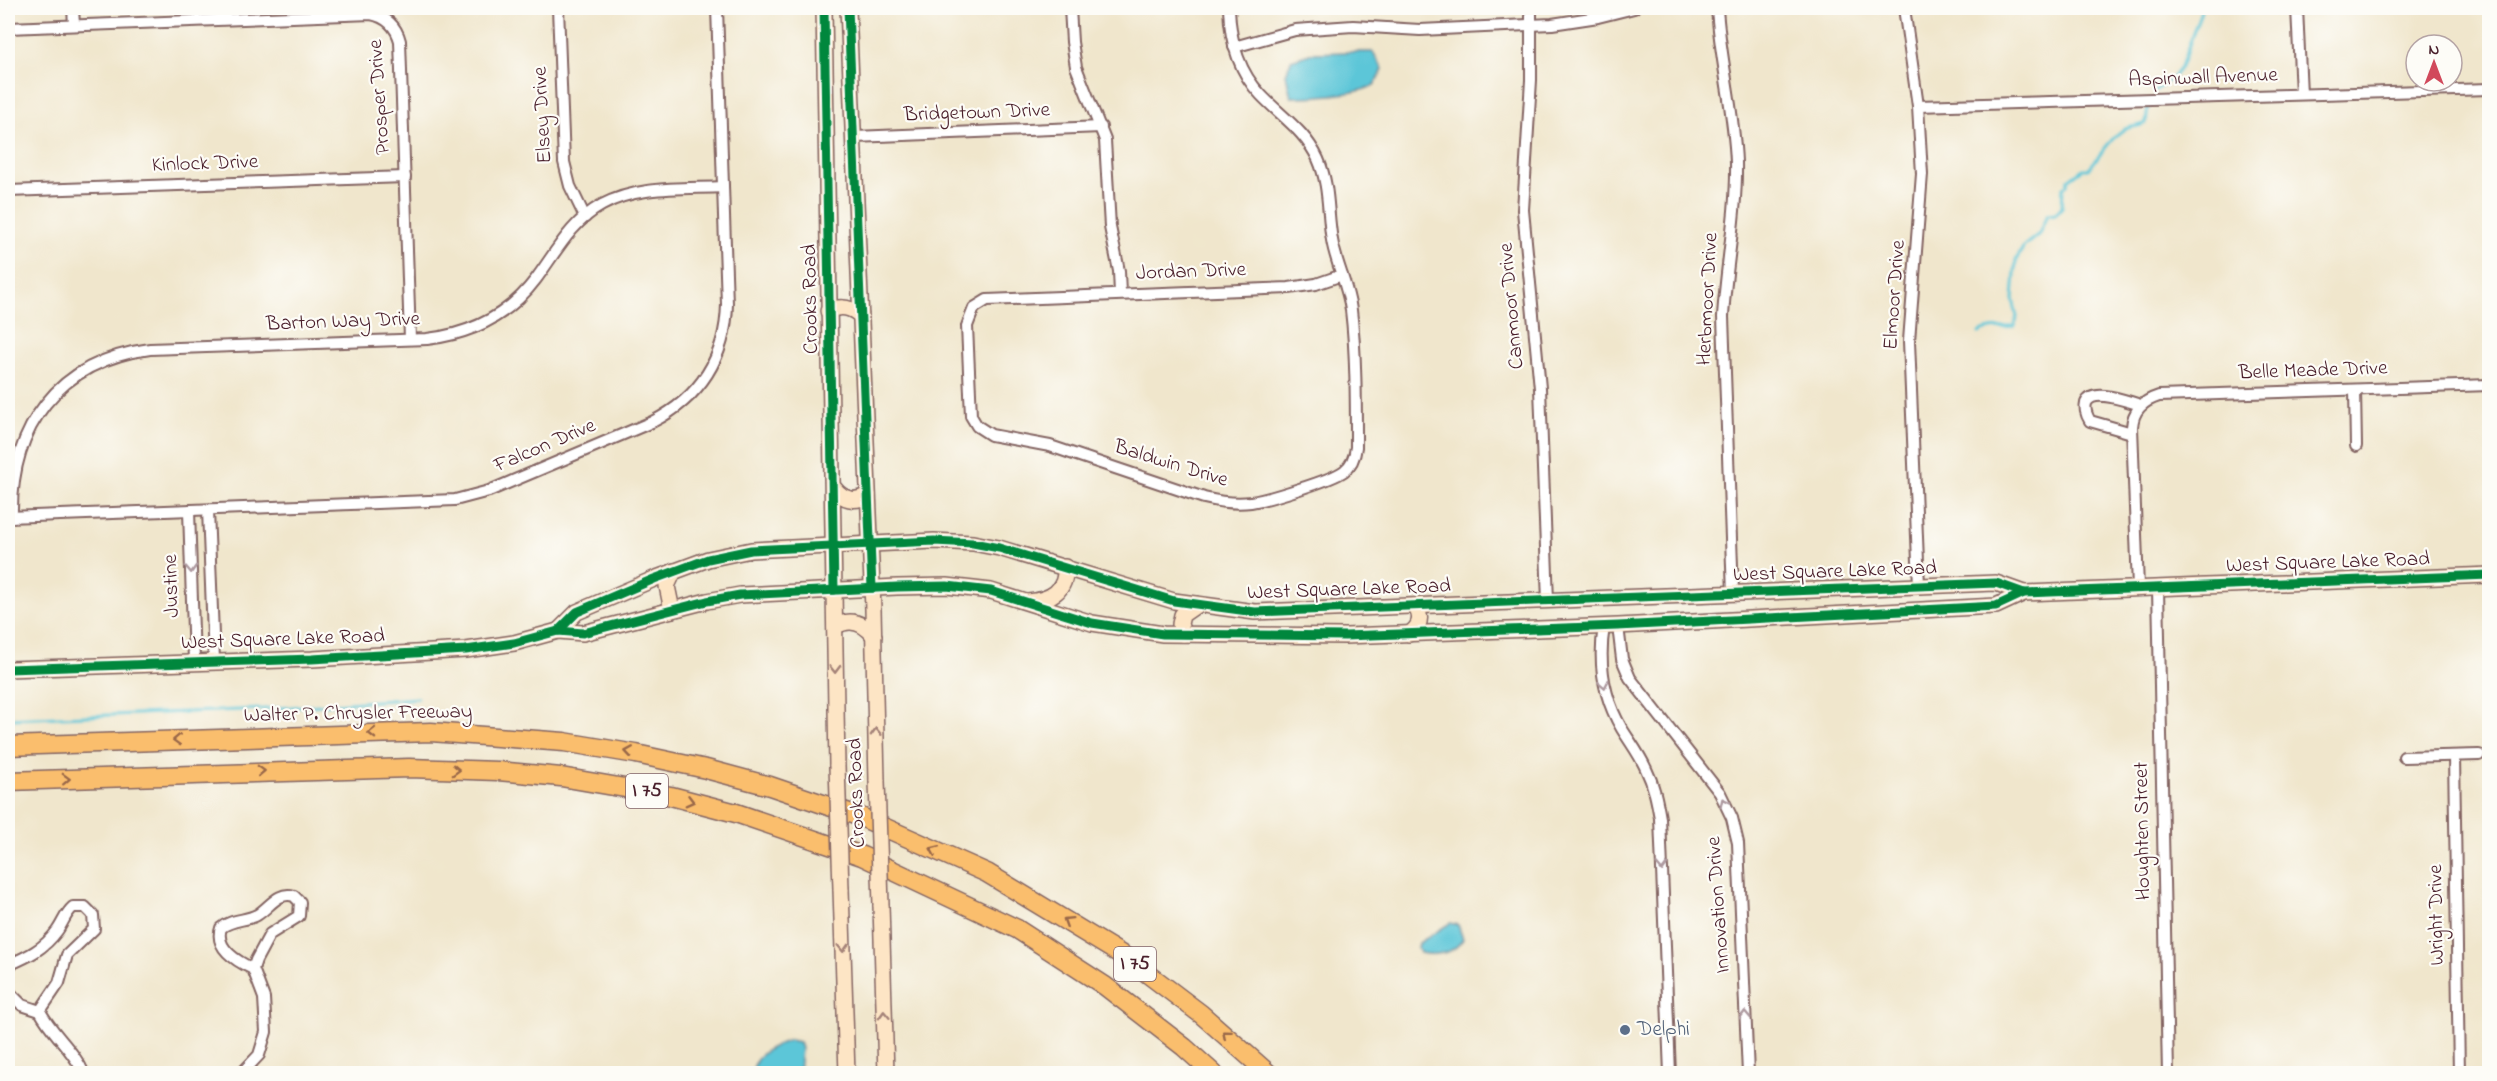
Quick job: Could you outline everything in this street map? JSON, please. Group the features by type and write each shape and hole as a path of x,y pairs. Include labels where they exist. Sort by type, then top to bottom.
{"highway":[{"name":"Walter P. Chrysler Freeway","path":"8,746 430,732 564,742 706,769 770,786 861,817 987,873 1127,958 1201,1014 1269,1074"},
{"name":"I 75","path":"8,781 409,768 498,771 561,777 671,796 736,813 862,856 1017,929 1105,986 1184,1047 1214,1074"}],"main road":[{"name":"Crooks Road","path":"824,8 828,135 828,311 834,488 837,766 847,1074"},
{"name":"Crooks Road","path":"848,8 874,636 886,1074"},
{"path":"828,135 835,143 840,144 855,140"},
{"path":"828,311 840,307 847,308 861,316"},
{"path":"834,488 839,495 851,500 868,495"},
{"name":"West Square Lake Road","path":"558,631 577,612 708,559 751,550 934,541 972,543 1022,553 1146,594 1195,606 1270,613 1996,583 2024,593 2490,575"},
{"path":"1028,602 1043,599 1060,590 1065,580 1065,567"},
{"path":"672,610 667,586 674,571"},
{"path":"1957,607 1966,597 1964,584"},
{"name":"West Square Lake Road","path":"8,669 457,651 514,643 558,631 583,633 740,595 872,588 961,587 991,591 1106,626 1150,633 1345,636 1611,626 1996,606 2024,593"},
{"path":"1611,626 1607,607 1617,598"},
{"path":"1183,634 1180,624 1182,615 1195,606"},
{"path":"1409,634 1419,624 1419,614 1415,606"},
{"path":"835,627 846,622 858,623 874,636"}],"street":[{"path":"73,8 74,25"},
{"name":"Elsey Drive","path":"558,8 564,162 570,186 585,217"},
{"name":"Falcon Drive","path":"10,517 455,500 489,491 652,422 670,412 687,399 707,376 723,338 727,304 717,8"},
{"path":"1070,8 1076,68 1101,127 1107,151 1109,221 1119,271 1120,294"},
{"path":"1229,8 1234,47 1255,88 1301,132 1317,157 1326,181 1332,239 1342,276"},
{"name":"Canmoor Drive","path":"1531,8 1531,80 1523,210 1540,388 1548,601"},
{"path":"1234,47 1282,32 1325,27 1364,26 1420,30 1532,25 1581,20 1634,8"},
{"name":"Herbmoor Drive","path":"1717,8 1736,162 1735,198 1723,317 1733,594"},
{"name":"Elmoor Drive","path":"1904,8 1917,106 1922,191 1911,296 1910,341 1919,586"},
{"path":"2297,8 2301,94"},
{"name":"Prosper Drive","path":"8,28 371,14 383,18 393,26 400,41 410,339"},
{"name":"Aspinwall Avenue","path":"1917,106 2490,88"},
{"name":"Bridgetown Drive","path":"855,140 1101,127"},
{"name":"Kinlock Drive","path":"8,191 405,177"},
{"name":"Barton Way Drive","path":"10,517 14,471 29,428 40,411 63,385 101,362 130,352 157,349 410,339 462,333 486,323 527,290 566,236 585,217 603,205 632,193 652,190 723,187"},
{"name":"Jordan Drive","path":"977,426 969,411 966,331 969,316 974,308 991,299 1289,288 1316,284 1342,276"},
{"name":"Baldwin Drive","path":"977,426 991,435 1050,446 1222,502 1250,502 1337,475 1351,464 1356,447 1352,320 1342,276"},
{"name":"Belle Meade Drive","path":"2141,405 2159,396 2490,386"},
{"path":"2355,390 2356,446"},
{"path":"2132,433 2090,422 2085,410 2091,398 2099,394 2141,405 2133,418 2132,433 2138,588"},
{"name":"Justine","path":"208,510 213,660"},
{"name":"Justine","path":"189,511 194,661"},
{"name":"Houghten Street","path":"2158,588 2168,1074"},
{"path":"1611,626 1601,646 1603,676 1608,699 1613,714 1647,770 1660,818 1670,1074"},
{"name":"Innovation Drive","path":"1611,626 1630,678 1720,793 1732,818 1738,843 1748,1074"},
{"path":"2404,757 2479,755"},
{"name":"Wright Drive","path":"2454,756 2459,1074"},
{"path":"241,1074 260,1055 266,1032 264,998 253,969 236,960 222,944 219,935 221,928 230,922 257,915 281,896 294,896 300,902 299,916 274,930 266,938 253,969"},
{"path":"8,965 41,948 53,937 73,907 85,907 93,915 94,929 67,955 59,983 40,1011"},
{"path":"8,991 22,1005 40,1011 49,1028 80,1065 84,1074"}],"water":[{"path":"1373,52 1383,69 1374,85 1346,93 1291,97 1286,74 1291,60 1313,53"},
{"path":"1450,923 1458,925 1463,939 1455,948 1444,953 1420,953 1419,943"},
{"path":"790,1040 799,1042 801,1049 799,1073 753,1073 756,1060 760,1055"}],"waterway":[{"path":"2154,92 2173,77 2181,67 2202,8"},
{"path":"1979,333 2014,326 2017,317 2013,299 2016,260 2024,246 2039,234 2047,215 2056,214 2062,207 2063,188 2067,185 2068,180 2083,169 2088,169 2113,138 2123,130 2146,123 2148,107"},
{"path":"8,719 265,709 418,698"}],"cycle path":[{"path":"824,8 834,590"},
{"path":"848,8 872,588"},
{"path":"558,631 577,612 708,559 751,550 934,541 973,543 999,548 1174,601 1255,612 1996,583 2024,593"},
{"path":"8,669 312,659 466,650 514,643 558,631 583,633 707,601 740,595 897,587 947,586 991,591 1092,623 1163,634 1345,636 1618,626 1996,606 2024,593 2490,575"}],"place":[{"name":"Delphi","path":"1625,1030"}]}
